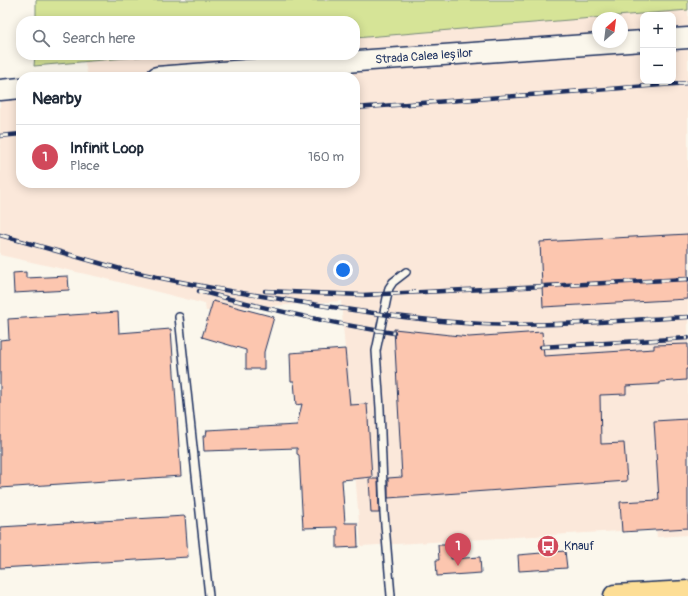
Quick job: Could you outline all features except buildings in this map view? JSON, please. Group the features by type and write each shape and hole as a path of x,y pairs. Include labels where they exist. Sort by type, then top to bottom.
{"main road":[{"path":"615,596 688,592"}],"street":[{"path":"676,39 688,38"},
{"name":"Strada Calea Ieșilor","path":"220,72 640,41"},
{"path":"0,90 16,88"}],"lane":[{"path":"391,596 384,513 376,351 389,288 393,282 406,272"},
{"path":"179,317 209,596"}],"shaded area":[{"path":"688,0 688,535 657,537 656,529 361,546 341,301 206,311 205,304 99,277 0,255 0,100 16,99 16,188 360,188 360,72 87,72 84,60 360,60 360,21"}],"green space":[{"path":"36,0 688,0 688,10 640,12 640,14 628,15 628,12 592,12 592,18 360,38 360,16 36,16"},
{"path":"35,60 103,60 34,66"}],"railway":[{"path":"360,108 688,83"},
{"path":"0,136 16,134"},
{"path":"0,235 131,272"},
{"path":"126,270 190,284 277,299 459,323 533,325 688,317"},
{"path":"265,291 363,295 688,279"},
{"path":"199,291 296,315 394,333"},
{"path":"541,347 688,338"}],"place":[{"name":"Knauf","path":"548,546"},
{"name":"Infinit Loop","path":"458,566"}]}
